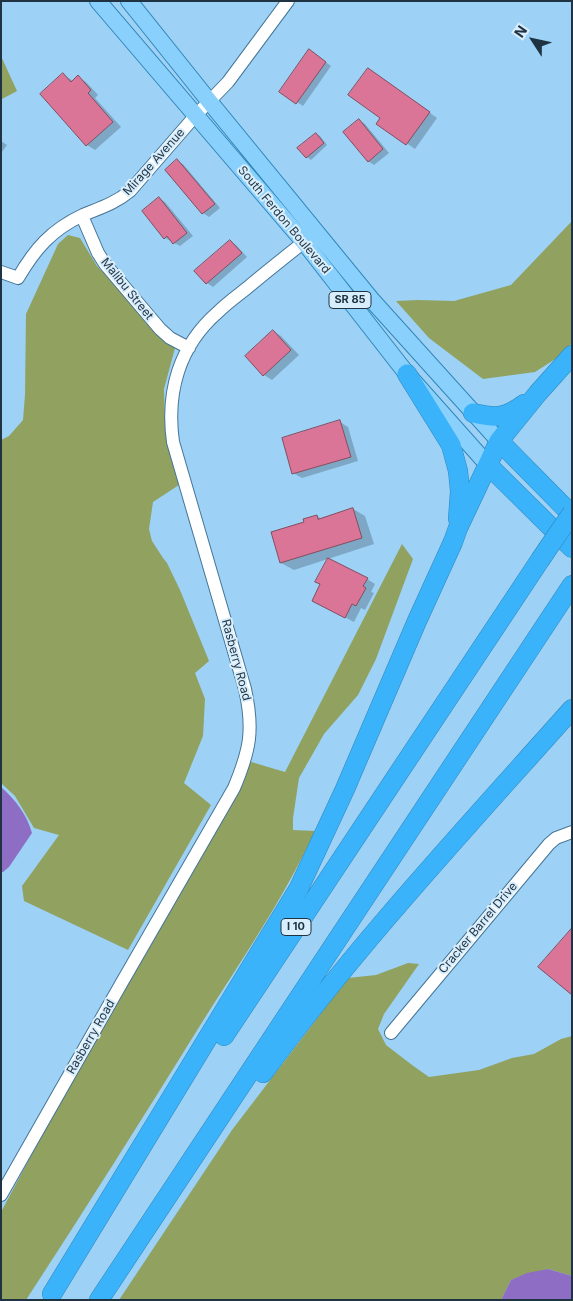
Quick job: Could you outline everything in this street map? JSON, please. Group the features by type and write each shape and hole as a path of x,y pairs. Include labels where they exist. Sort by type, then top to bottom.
{"highway":[{"path":"50,1297 299,888 341,797 458,528 499,441 572,355"},
{"path":"407,374 451,445 458,472 460,491 458,528"},
{"path":"473,413 492,417 504,416 515,411 538,393"},
{"name":"South Ferdon Boulevard","path":"499,441 572,514"},
{"name":"South Ferdon Boulevard","path":"488,465 572,548"},
{"name":"I 10","path":"50,1297 572,514"},
{"path":"99,1300 571,585"},
{"path":"199,1149 257,1082 298,1025 369,938 572,709"}],"main road":[{"name":"South Ferdon Boulevard","path":"98,1 304,242 407,374 488,465"},
{"name":"South Ferdon Boulevard","path":"129,1 209,102 371,299 499,441"}],"street":[{"path":"209,102 228,82 288,1"},
{"name":"Mirage Avenue","path":"1,272 18,278 35,251 59,228 125,196 209,102"},
{"name":"Malibu Street","path":"82,216 105,264 160,329 170,338 189,348"},
{"name":"Rasberry Road","path":"1,1195 234,788 244,765 249,740 250,714 245,689 173,442 171,405 175,381 183,357 199,332 218,311 304,242"},
{"name":"Cracker Barrel Drive","path":"391,1033 549,844 556,838 572,832"}],"green space":[{"path":"1,56 17,91 2,99 1,98"},
{"path":"572,221 572,343 560,356 535,372 483,379 429,338 396,301 454,301 511,285"},
{"path":"68,235 80,238 97,266 175,348 164,389 165,429 182,483 153,502 149,529 152,541 167,563 180,590 209,661 195,673 205,699 203,736 184,783 211,805 128,950 24,901 22,886 59,835 34,828 15,796 1,783 1,440 9,436 23,420 26,314 58,244"},
{"path":"402,544 413,559 376,659 358,695 324,734 299,778 293,830 315,831 290,881 115,1162 26,1300 1,1300 1,1212 141,950 248,761 285,772"},
{"path":"408,963 419,964 384,1014 378,1029 386,1045 429,1077 479,1070 512,1058 534,1054 561,1039 572,1036 572,1276 548,1269 511,1280 501,1300 119,1300 232,1130 348,978 376,975"}],"shaded area":[{"path":"1,787 20,808 32,833 9,867 3,872 1,872"},
{"path":"548,1269 572,1276 572,1300 501,1300 511,1280 527,1273"}],"building":[{"path":"309,49 326,62 296,104 279,92"},
{"path":"368,68 430,112 406,145 376,124 380,118 348,95"},
{"path":"63,73 71,82 78,75 91,90 88,93 113,122 86,146 40,94"},
{"path":"359,119 383,149 368,162 343,132"},
{"path":"316,133 324,143 306,158 297,148"},
{"path":"177,159 215,204 202,214 165,170"},
{"path":"159,197 187,233 173,244 167,236 164,239 142,211"},
{"path":"230,240 242,253 206,284 194,271"},
{"path":"273,330 291,350 263,376 245,356"},
{"path":"340,420 351,457 292,474 282,438"},
{"path":"353,508 362,538 280,563 271,532 304,522 303,519 317,515 318,519"},
{"path":"328,558 368,578 363,586 366,588 356,606 352,604 345,618 312,601 320,584 315,582"},
{"path":"572,928 572,995 538,967"}]}
